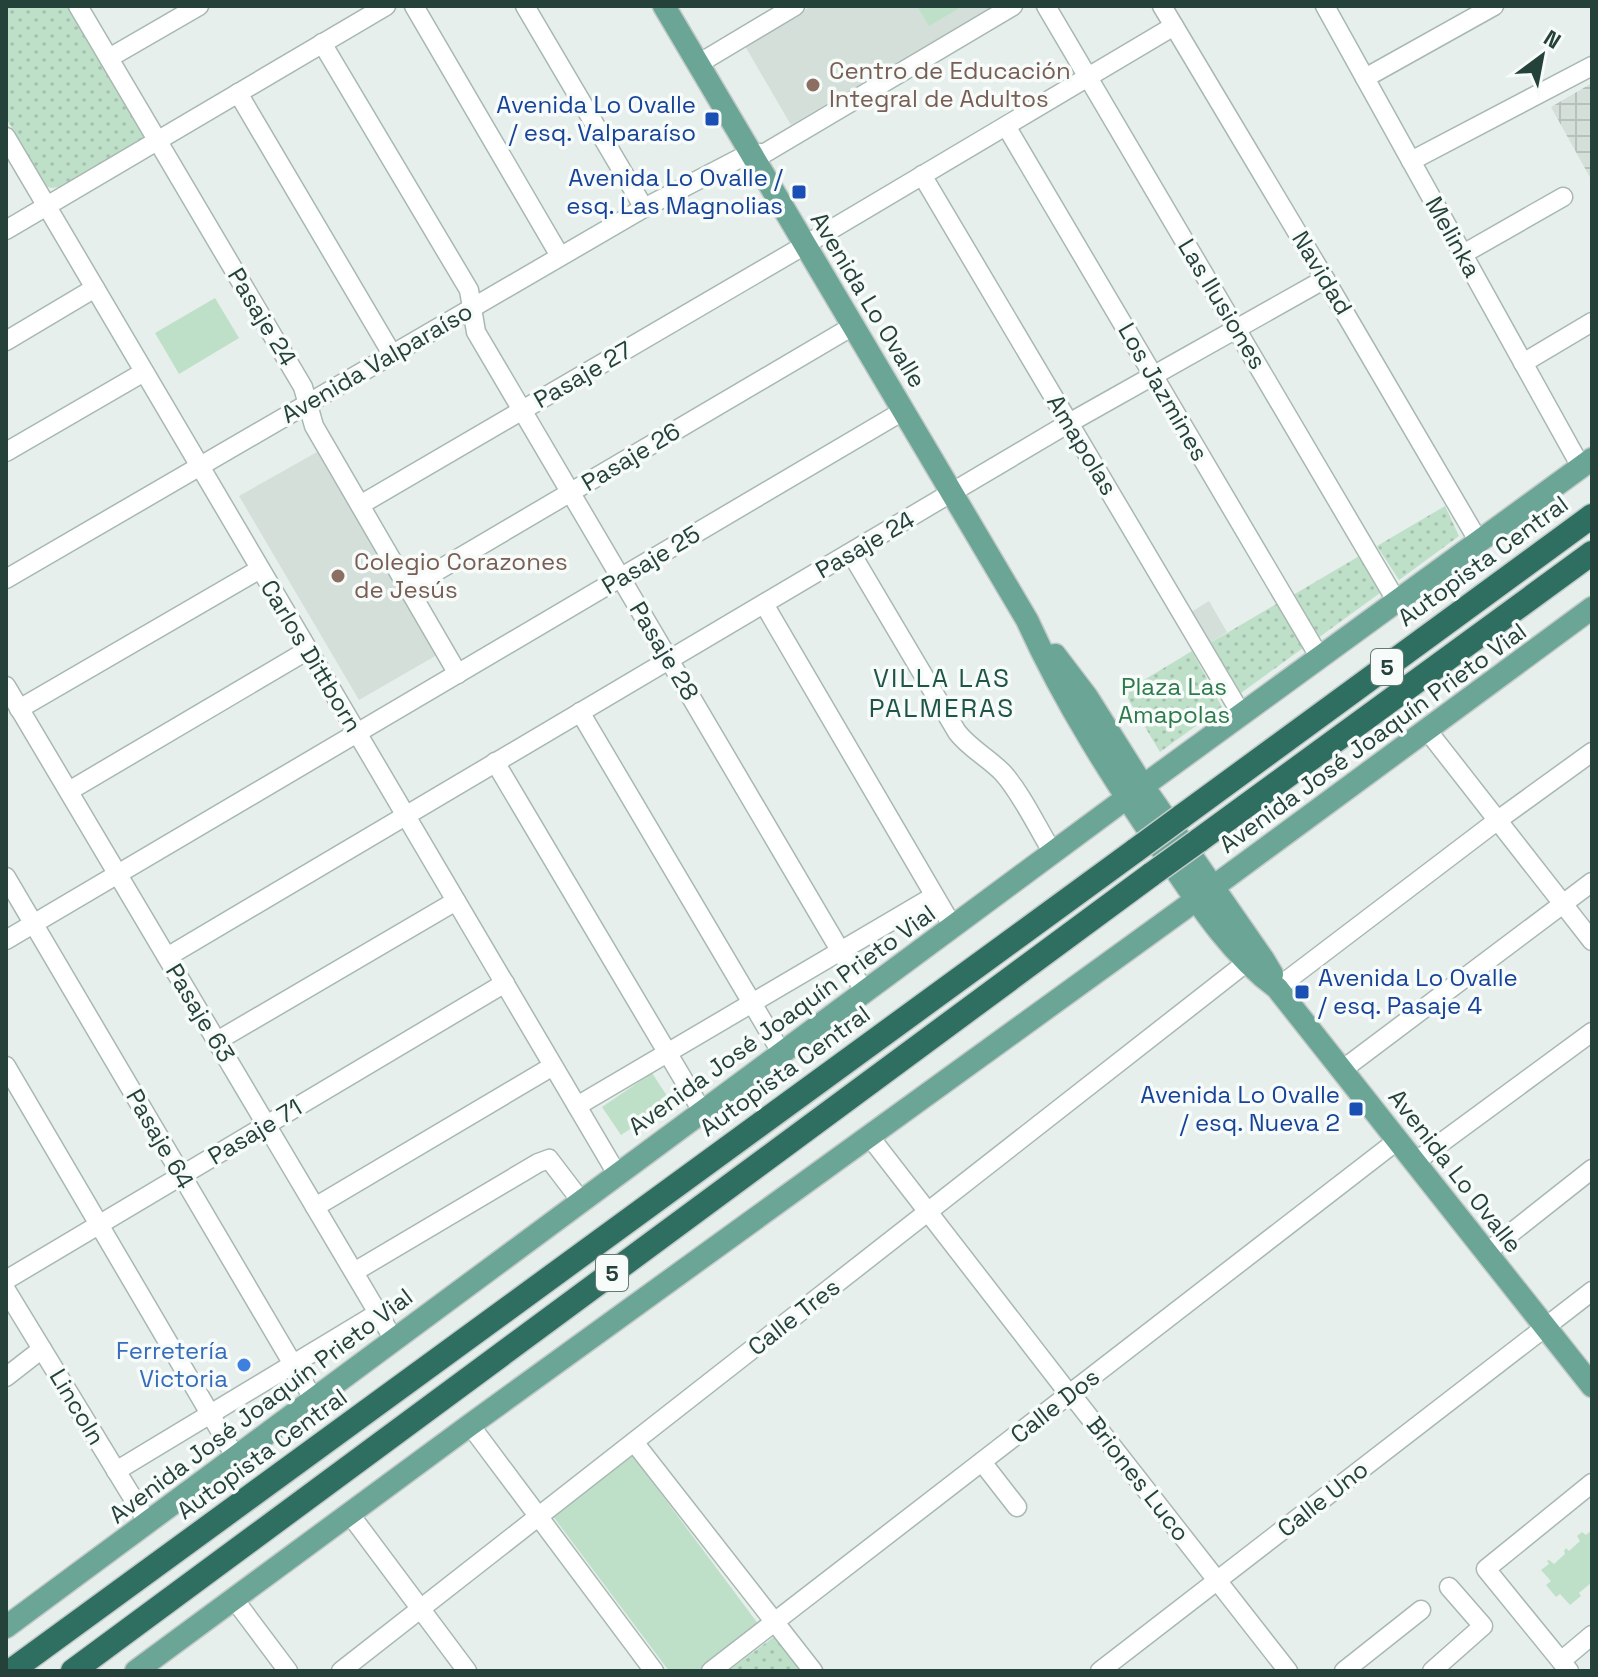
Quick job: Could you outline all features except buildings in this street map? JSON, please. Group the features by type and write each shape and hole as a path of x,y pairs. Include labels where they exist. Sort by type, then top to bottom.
{"highway":[{"name":"Autopista Central","path":"11,1671 1592,516"},
{"name":"5","path":"73,1671 1592,553"}],"main road":[{"name":"Avenida Lo Ovalle","path":"664,6 1027,620 1087,697 1135,792 1247,962 1277,988 1592,1386"},
{"name":"Avenida José Joaquín Prieto Vial","path":"6,1627 781,1052 1587,463"},
{"name":"Avenida José Joaquín Prieto Vial","path":"136,1671 157,1662 234,1599 349,1513 1205,894 1592,608"},
{"name":"Avenida Lo Ovalle","path":"1205,894 1263,959 1277,988"}],"street":[{"name":"Pasaje 24","path":"78,6 303,387 314,426 458,674"},
{"path":"109,58 199,6"},
{"path":"6,230 386,6"},
{"path":"414,6 560,256"},
{"path":"525,6 644,208"},
{"path":"698,64 795,6"},
{"name":"Avenida Valparaíso","path":"6,579 644,208 750,153 765,153 1013,6"},
{"name":"Las Ilusiones","path":"1046,6 1397,602"},
{"name":"Navidad","path":"1162,6 1479,542"},
{"name":"Melinka","path":"1325,6 1523,363 1587,463"},
{"path":"1365,78 1494,6"},
{"name":"Pasaje 27","path":"360,505 1174,26"},
{"name":"Pasaje 28","path":"322,43 469,290 476,332 864,991"},
{"path":"1411,161 1592,66"},
{"path":"238,93 392,354"},
{"name":"Los Jazmines","path":"1006,126 1320,658"},
{"name":"Carlos Dittborn","path":"6,137 617,1174"},
{"name":"Amapolas","path":"922,175 1242,715"},
{"path":"1463,254 1563,197"},
{"name":"Pasaje 24","path":"167,957 1069,423 1325,279"},
{"path":"6,341 95,288"},
{"path":"1523,363 1592,322"},
{"name":"Pasaje 26","path":"408,588 853,326"},
{"path":"6,452 144,372"},
{"name":"Pasaje 25","path":"6,940 903,411"},
{"path":"851,553 957,732 1010,781 1053,853"},
{"path":"19,709 260,569"},
{"path":"764,604 953,927"},
{"path":"69,791 308,650"},
{"name":"Pasaje 63","path":"6,686 394,1340"},
{"path":"580,712 781,1052"},
{"path":"1427,730 1592,941"},
{"path":"1277,988 1592,752"},
{"path":"495,762 702,1111"},
{"name":"Pasaje 64","path":"6,877 314,1400"},
{"path":"1342,1070 1592,882"},
{"name":"Avenida José Joaquín Prieto Vial","path":"577,1106 934,896"},
{"path":"217,1041 456,901"},
{"name":"Calle Tres","path":"341,1671 1247,962"},
{"name":"Pasaje 71","path":"6,1280 505,983"},
{"path":"1415,1162 1592,1032"},
{"path":"6,1066 236,1458"},
{"path":"315,1207 553,1066"},
{"name":"Briones Luco","path":"870,1137 1288,1671"},
{"name":"Calle Dos","path":"711,1671 1398,1140"},
{"path":"354,1272 549,1159 581,1201"},
{"path":"1487,1252 1592,1169"},
{"name":"Lincoln","path":"6,1290 148,1523"},
{"name":"Calle Uno","path":"1100,1671 1592,1291"},
{"path":"116,1471 378,1313"},
{"path":"6,1377 42,1349"},
{"path":"470,1425 654,1671"},
{"path":"634,1442 813,1671"},
{"path":"982,1462 1017,1507"},
{"path":"1592,1483 1486,1569 1565,1666 1592,1635"},
{"path":"349,1513 467,1671"},
{"path":"1432,1671 1483,1626 1449,1587"},
{"path":"234,1599 288,1671"},
{"path":"1344,1671 1421,1610"}],"shaded area":[{"name":"Centro de Educación Integral de Adultos","path":"811,6 993,6 791,125 745,46"},
{"path":"1592,83 1592,181 1551,107"},
{"name":"Colegio Corazones de Jesús","path":"317,452 437,655 359,700 239,496"},
{"path":"1209,601 1227,632 1210,643 1191,612"}],"green space":[{"path":"6,6 73,6 147,134 143,140 59,187 46,186 6,118"},
{"path":"917,6 963,6 929,26"},
{"path":"215,298 239,338 179,374 155,333"},
{"path":"1445,506 1459,536 1399,580 1377,546"},
{"path":"1361,555 1380,593 1318,638 1293,595"},
{"name":"Plaza Las Amapolas","path":"1278,603 1303,648 1241,693 1210,643"},
{"name":"Plaza Las Amapolas","path":"1192,651 1222,707 1160,752 1124,692"},
{"path":"652,1073 671,1102 621,1135 602,1107"},
{"path":"632,1455 759,1625 698,1671 669,1671 552,1515"},
{"path":"1592,1530 1592,1582 1570,1605 1560,1594 1556,1597 1546,1585 1551,1581 1541,1570 1549,1564 1547,1561 1554,1564 1565,1554 1566,1548 1569,1551 1580,1541 1577,1536 1582,1532 1586,1535"},
{"path":"775,1636 802,1671 728,1671"}],"place":[{"name":"Centro de Educación Integral de Adultos","path":"813,85"},
{"name":"Avenida Lo Ovalle / esq. Valparaíso","path":"712,119"},
{"name":"Avenida Lo Ovalle / esq. Las Magnolias","path":"799,192"},
{"name":"Colegio Corazones de Jesús","path":"338,576"},
{"name":"Avenida Lo Ovalle / esq. Pasaje 4","path":"1302,992"},
{"name":"Avenida Lo Ovalle / esq. Nueva 2","path":"1356,1109"},
{"name":"Ferretería Victoria","path":"244,1365"}],"district":[{"name":"VILLA LAS PALMERAS","path":"942,693"}]}
